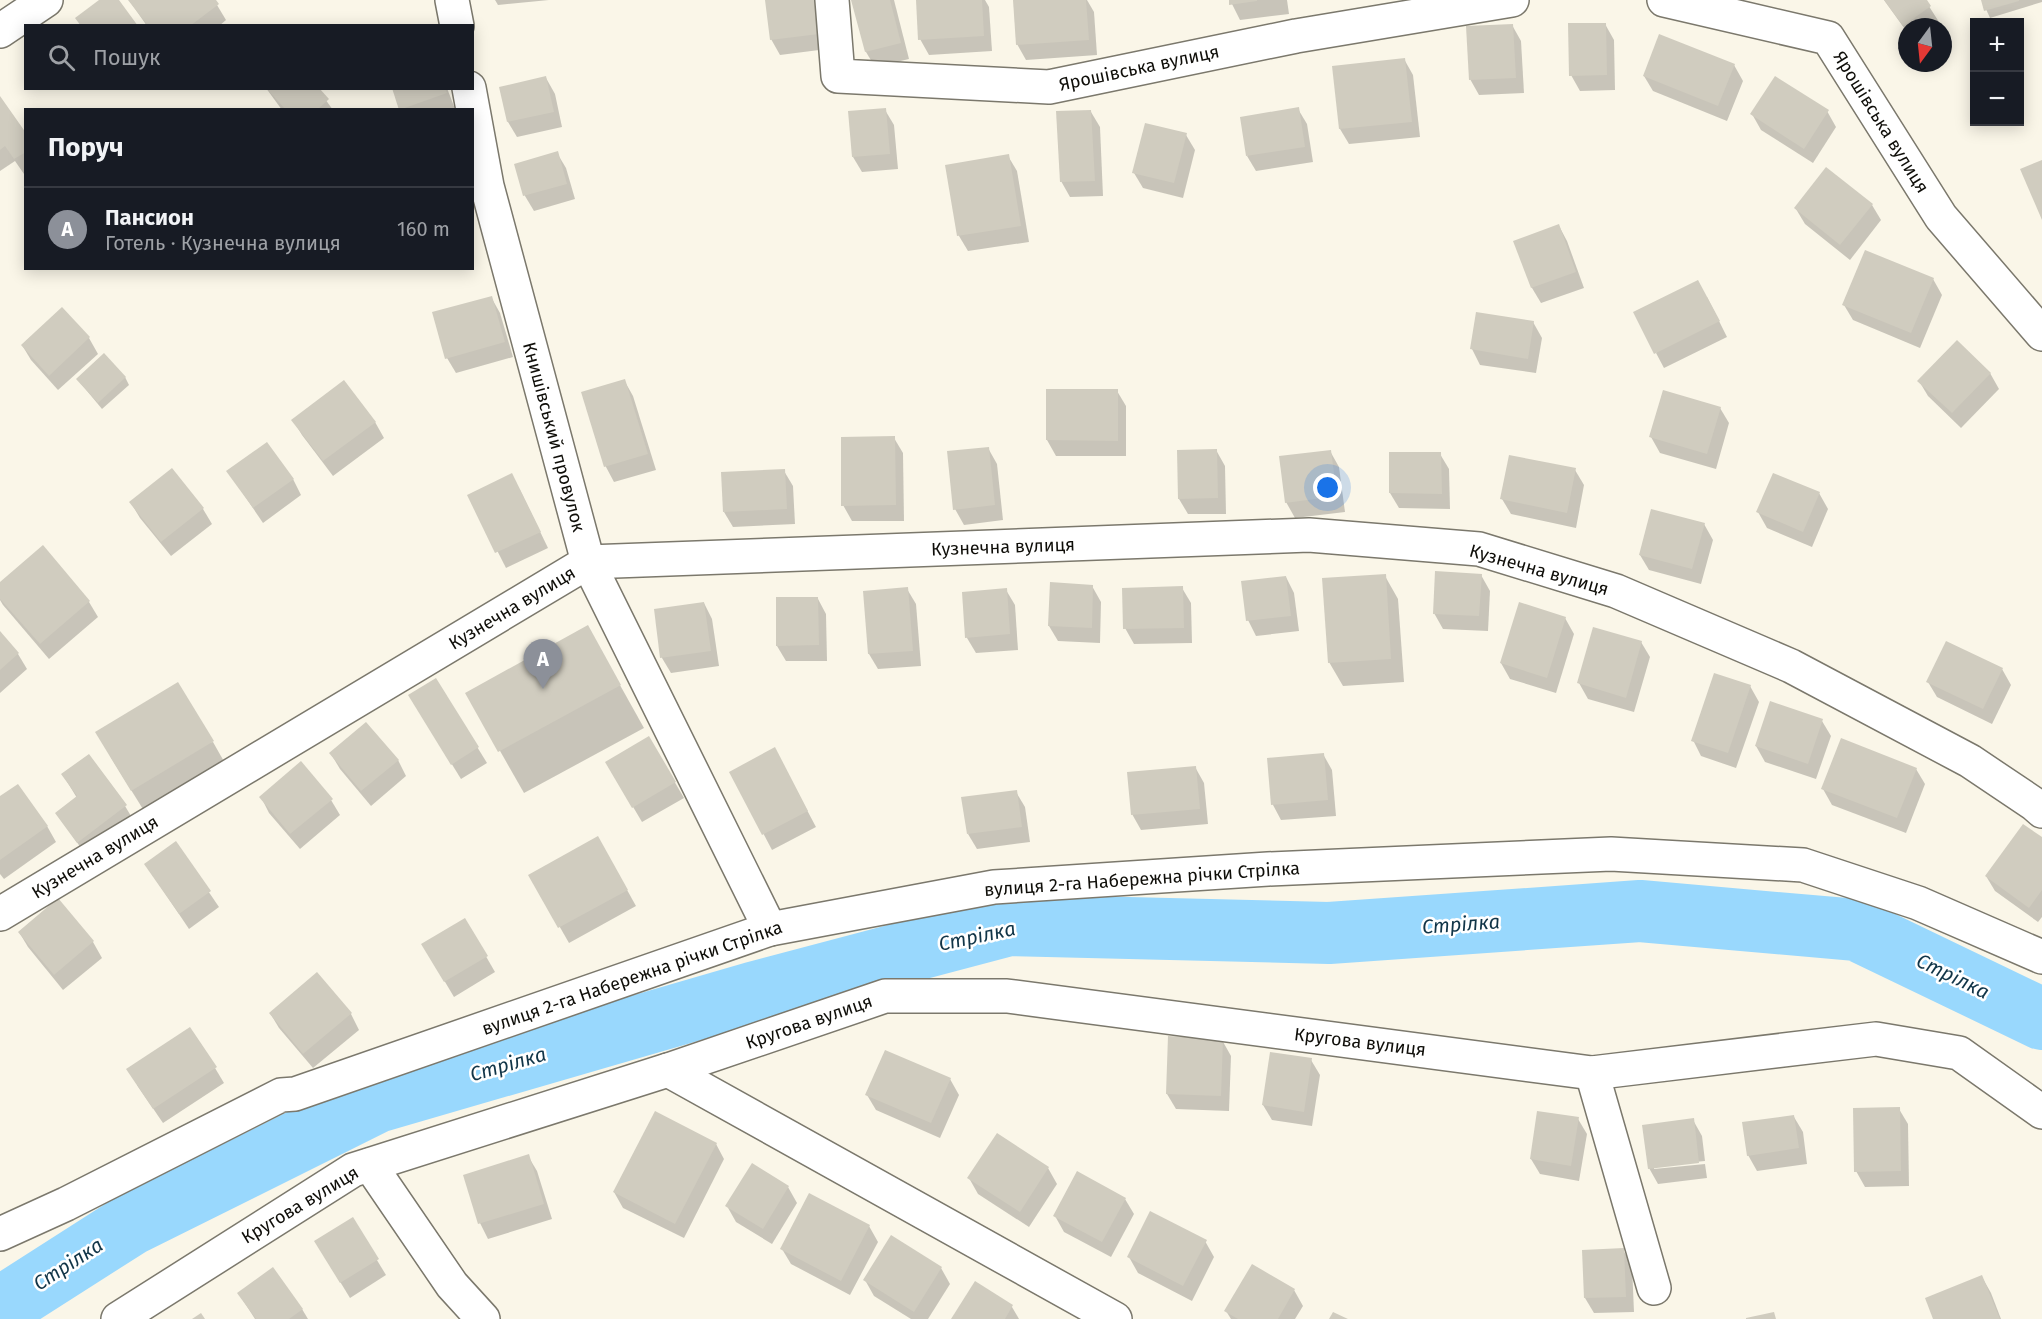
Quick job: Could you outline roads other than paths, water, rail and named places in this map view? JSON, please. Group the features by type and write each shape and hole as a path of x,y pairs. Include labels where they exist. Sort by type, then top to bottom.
{"street":[{"path":"0,31 46,0"},
{"path":"452,0 457,24"},
{"name":"Ярошівська вулиця","path":"832,0 838,76 1049,87 1296,36 1512,0"},
{"name":"Ярошівська вулиця","path":"1664,0 1828,38 1941,217 2042,334"},
{"name":"Книшівський провулок","path":"469,90 473,108"},
{"name":"Книшівський провулок","path":"474,115 487,186 588,562 770,929"},
{"name":"Кузнечна вулиця","path":"0,914 588,562 1309,535 1479,549 1616,591 1791,666 1970,761 2042,811"},
{"name":"вулиця 2-га Набережна річки Стрілка","path":"0,1234 66,1204 281,1095 295,1094 770,929 994,887 1268,869 1611,854 1803,865 1918,903 2042,957"},
{"name":"Кругова вулиця","path":"118,1319 353,1170 668,1070 885,996 1007,996 1592,1073 1876,1039 1959,1053 2042,1112"},
{"path":"668,1070 1115,1319"},
{"path":"1592,1073 1654,1288"},
{"path":"370,1164 452,1285 483,1319"}],"waterway":[{"name":"Стрілка","path":"0,1308 130,1225 377,1102 752,993 1009,925 1329,933 1640,911 1857,930 2042,1019"}],"place":[{"name":"Пансион","path":"543,689"}]}
